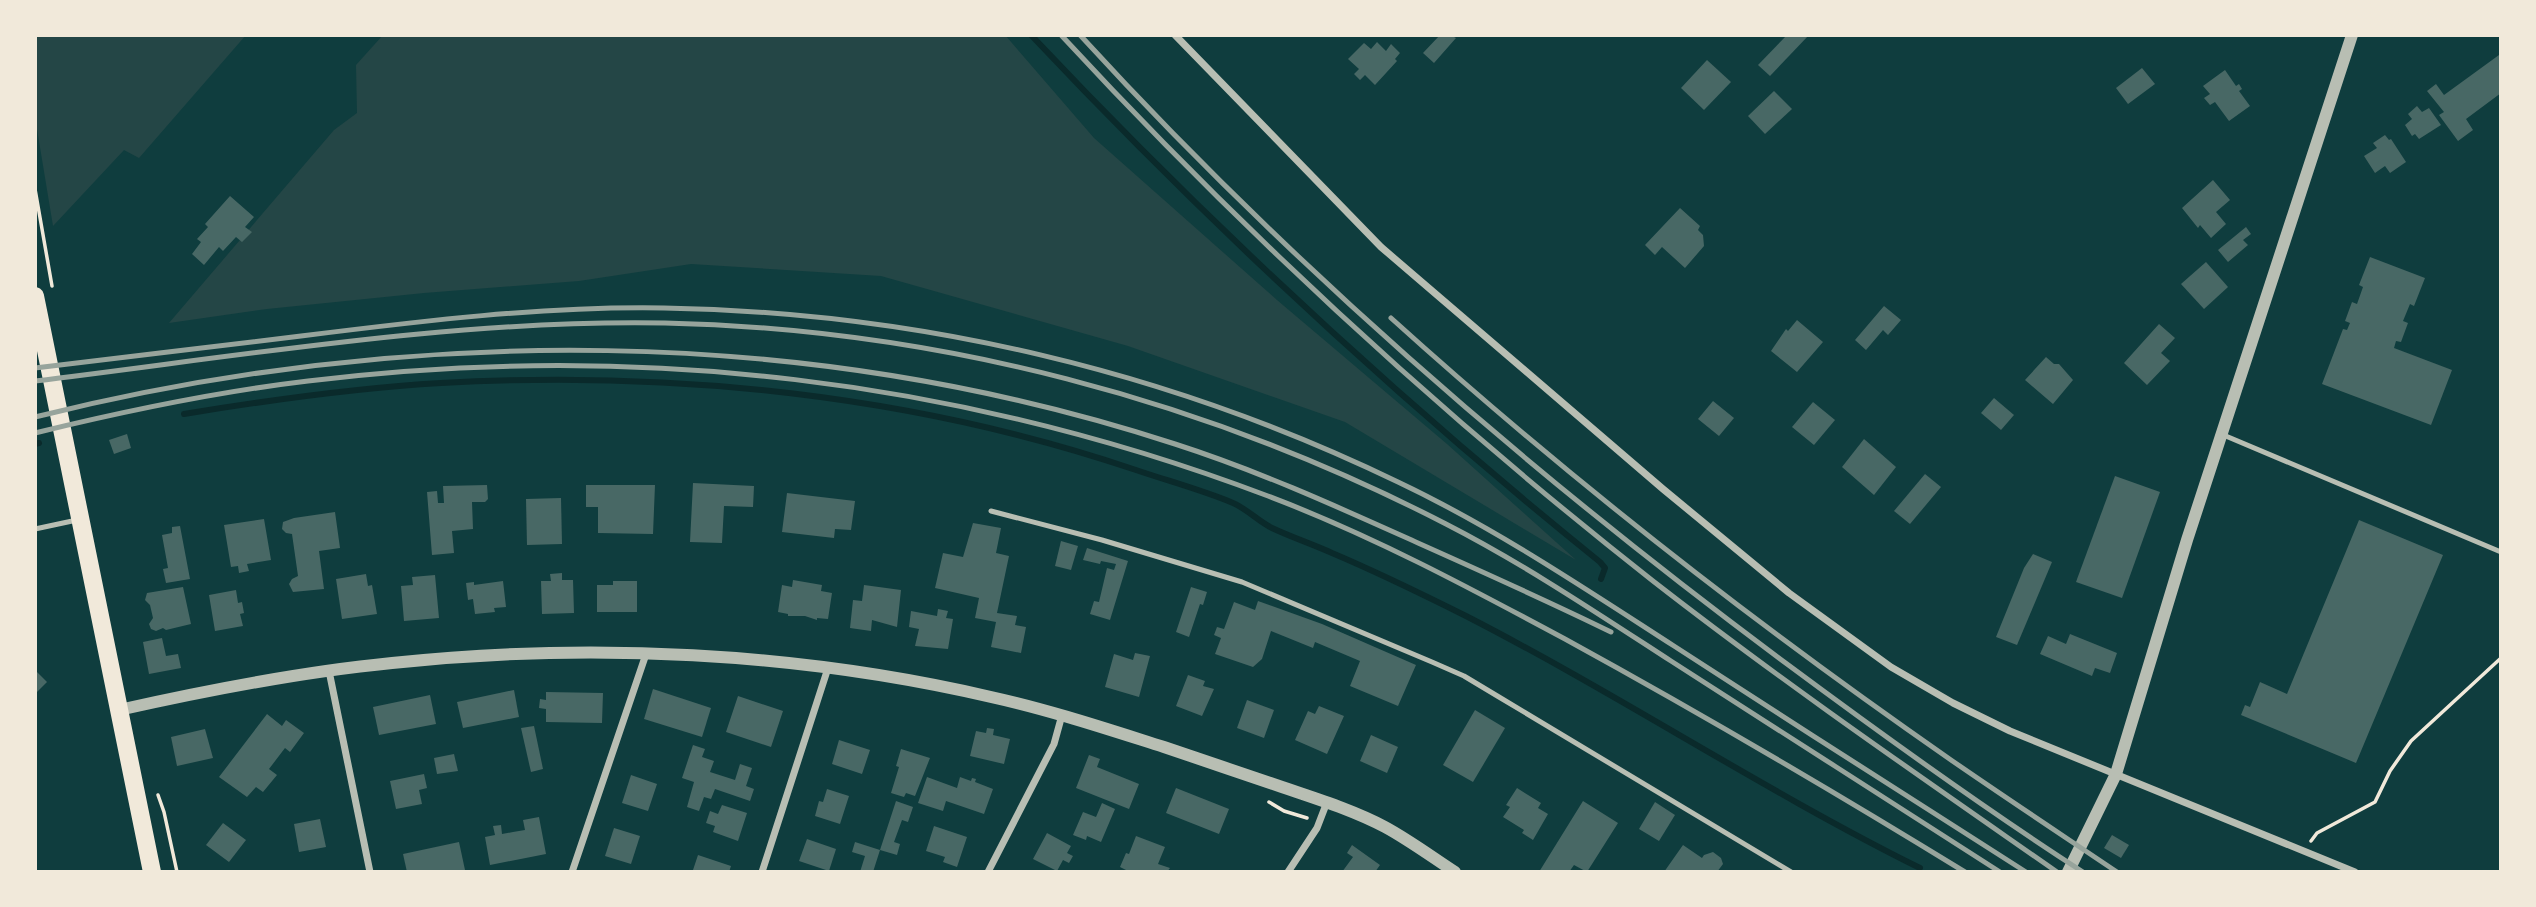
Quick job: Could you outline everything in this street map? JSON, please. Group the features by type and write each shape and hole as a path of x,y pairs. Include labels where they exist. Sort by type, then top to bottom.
{"main road":[{"path":"35,296 152,872"}],"street":[{"path":"1175,35 1381,247 1663,489 1789,593 1891,667 1953,703 2010,731 2355,872"},
{"path":"2068,872 2116,774 2221,434 2352,35"},
{"path":"118,710 246,684 329,671 498,655 646,654 828,668 922,682 1062,715 1327,802 1386,828 1455,872"},
{"path":"572,872 646,654"},
{"path":"762,872 828,668"},
{"path":"329,671 370,872"},
{"path":"988,872 1054,744 1062,715"},
{"path":"1288,872 1320,821 1327,802"}],"lane":[{"path":"2221,434 2501,552"},
{"path":"991,511 1102,540 1242,582 1443,667 1499,696 1791,872"},
{"path":"35,529 80,519"}],"path":[{"path":"2302,850 2317,833 2375,802 2390,771 2411,741 2501,659"},
{"path":"155,786 164,812 177,872"},
{"path":"1264,800 1284,811 1320,821"}],"shaded area":[{"path":"35,35 246,35 139,158 124,150 53,226 35,117"},
{"path":"383,35 1005,35 1094,138 1277,300 1447,444 1576,560 1345,422 1128,346 881,276 691,264 579,281 267,309 169,323 334,130 357,113 356,65"}],"building":[{"path":"1440,35 1456,35 1456,38 1434,63 1423,53"},
{"path":"1787,35 1809,35 1770,76 1758,65"},
{"path":"1377,42 1386,51 1391,44 1400,53 1395,59 1397,61 1375,85 1365,75 1360,80 1354,74 1359,69 1348,59 1364,43 1371,49"},
{"path":"2499,55 2501,93 2466,119 2473,130 2458,141 2439,115 2444,112 2427,91 2436,84 2444,95"},
{"path":"1707,60 1731,82 1704,110 1681,88"},
{"path":"2142,68 2155,84 2128,104 2116,88"},
{"path":"2225,70 2236,86 2239,84 2242,89 2239,91 2250,106 2229,121 2215,102 2210,105 2204,98 2210,94 2203,86"},
{"path":"1774,91 1792,109 1765,134 1748,116"},
{"path":"2417,106 2422,112 2429,108 2441,125 2419,139 2415,134 2412,136 2405,125 2412,119 2408,114"},
{"path":"2385,135 2391,139 2406,162 2390,173 2385,166 2375,173 2364,156 2377,148 2373,143"},
{"path":"2213,180 2230,200 2216,212 2226,224 2211,238 2200,225 2198,228 2182,208"},
{"path":"230,196 254,217 245,227 252,232 242,242 236,237 223,251 219,247 204,265 192,254 201,242 197,239 208,227 205,224"},
{"path":"1680,208 1700,226 1698,230 1703,235 1704,246 1685,268 1662,247 1655,255 1645,245"},
{"path":"2246,227 2251,234 2243,240 2248,245 2228,262 2218,250"},
{"path":"2370,257 2425,278 2414,306 2410,304 2403,321 2408,323 2401,342 2396,341 2394,348 2452,370 2431,425 2322,384 2343,329 2347,330 2350,323 2345,321 2352,302 2357,304 2363,287 2359,285"},
{"path":"2206,262 2228,287 2204,309 2181,284"},
{"path":"1884,306 1901,320 1888,335 1883,330 1866,350 1855,340"},
{"path":"1797,320 1823,342 1797,372 1771,351 1786,329 1788,331"},
{"path":"2159,324 2175,338 2161,353 2170,361 2147,385 2124,363"},
{"path":"2046,357 2054,364 2059,364 2073,380 2053,404 2025,380"},
{"path":"1994,398 2014,415 2001,430 1981,413"},
{"path":"1713,401 1734,418 1719,436 1698,419"},
{"path":"1813,402 1835,420 1814,445 1792,427"},
{"path":"127,434 131,448 114,454 109,440"},
{"path":"1864,439 1896,467 1874,495 1842,467"},
{"path":"1925,474 1941,487 1910,524 1894,511"},
{"path":"2115,476 2160,492 2122,598 2076,582"},
{"path":"693,483 754,486 753,507 724,506 722,543 690,542"},
{"path":"487,485 488,499 485,502 472,502 473,529 452,531 454,553 432,555 427,492 437,491 438,503 444,503 443,486"},
{"path":"586,485 655,485 653,534 598,533 598,507 586,507"},
{"path":"787,493 855,501 851,530 835,529 834,538 782,532"},
{"path":"561,498 562,544 527,545 526,499"},
{"path":"335,512 340,548 319,551 324,589 293,592 289,584 298,576 292,534 282,529 283,522"},
{"path":"264,519 271,560 247,564 249,571 239,573 238,566 231,567 224,525"},
{"path":"2359,520 2443,555 2356,763 2241,715 2245,705 2250,707 2260,682 2287,694"},
{"path":"973,523 1001,528 996,553 1009,556 997,613 1017,616 1015,625 1026,627 1021,653 991,647 996,622 975,618 979,598 935,588 943,553 963,557"},
{"path":"180,526 190,579 166,583 163,569 168,568 162,535 172,533 172,527"},
{"path":"1061,541 1078,546 1071,570 1055,566"},
{"path":"1087,548 1128,561 1110,620 1090,614 1094,601 1099,602 1107,568 1114,570 1116,564 1083,560"},
{"path":"2033,554 2052,562 2017,645 1996,637 2024,568"},
{"path":"562,573 562,580 573,580 574,613 542,614 541,581 551,581 550,574"},
{"path":"366,574 368,586 372,585 377,614 342,619 336,579"},
{"path":"435,575 439,618 404,621 401,586 413,585 412,577"},
{"path":"793,580 822,585 821,591 832,593 828,619 788,616 778,612 782,585 792,587"},
{"path":"503,581 506,607 494,608 495,612 475,614 473,599 468,600 466,583 474,582 474,585"},
{"path":"613,581 637,581 637,612 597,612 597,585 613,585"},
{"path":"864,585 901,590 897,627 872,620 871,631 850,628 853,600 862,601"},
{"path":"183,587 191,624 166,630 151,629 149,624 153,618 150,605 145,600 147,593"},
{"path":"1191,587 1207,592 1189,637 1176,632"},
{"path":"236,590 238,603 242,602 244,613 240,614 243,626 215,631 209,595"},
{"path":"1258,601 1322,624 1416,665 1398,706 1350,686 1360,661 1315,642 1313,648 1271,631 1262,659 1253,667 1215,654 1221,638 1214,635 1217,627 1224,629 1234,602 1255,610"},
{"path":"938,609 948,611 946,618 953,619 948,649 915,646 919,629 909,627 911,611 937,616"},
{"path":"2070,634 2117,653 2110,673 2095,668 2092,676 2040,654 2048,636 2066,644"},
{"path":"162,638 166,656 178,654 181,668 149,674 143,642"},
{"path":"1135,653 1150,656 1139,697 1105,687 1114,654 1133,660"},
{"path":"35,670 47,682 35,694"},
{"path":"1188,675 1205,681 1203,686 1214,689 1202,716 1176,706"},
{"path":"653,689 711,708 702,737 644,719"},
{"path":"514,690 519,717 463,728 457,702"},
{"path":"546,692 603,693 602,723 546,722 546,709 539,708 540,699 546,700"},
{"path":"430,695 436,724 379,735 373,707"},
{"path":"738,696 783,711 771,747 726,732"},
{"path":"1247,700 1274,710 1264,738 1237,728"},
{"path":"1319,706 1344,716 1327,754 1295,740 1308,711 1315,714"},
{"path":"1475,710 1505,728 1473,782 1443,765"},
{"path":"267,714 282,726 286,720 304,733 290,752 285,748 269,769 277,775 263,792 256,787 247,797 219,777"},
{"path":"534,726 543,769 531,772 521,728"},
{"path":"987,728 994,729 993,735 1010,739 1004,764 970,756 976,731 986,733"},
{"path":"205,729 213,758 177,766 171,737"},
{"path":"1371,735 1398,747 1387,773 1360,761"},
{"path":"839,740 870,750 862,774 832,764"},
{"path":"693,745 705,749 702,757 714,761 710,772 735,780 740,764 752,768 746,786 754,789 750,801 715,789 711,799 704,797 699,811 687,807 694,782 682,778"},
{"path":"901,749 930,758 915,796 906,793 904,797 891,793"},
{"path":"454,754 458,771 437,774 434,758"},
{"path":"1089,755 1100,759 1097,767 1139,784 1129,809 1076,788"},
{"path":"424,774 427,788 419,790 422,804 396,809 390,781"},
{"path":"631,775 657,784 648,811 622,803"},
{"path":"927,777 957,788 960,777 971,781 972,778 976,779 975,782 993,789 984,814 946,801 943,811 918,803"},
{"path":"1176,788 1229,809 1219,834 1166,813"},
{"path":"1517,788 1541,803 1538,808 1548,814 1533,840 1522,833 1524,830 1503,817 1510,807 1506,805"},
{"path":"827,789 849,796 840,824 815,816 819,801 823,802"},
{"path":"896,801 913,807 908,822 902,820 894,842 900,844 897,855 880,850"},
{"path":"1583,801 1618,823 1587,872 1574,865 1569,872 1539,872"},
{"path":"1655,802 1675,815 1659,841 1639,829"},
{"path":"1102,803 1115,809 1101,842 1087,836 1086,840 1073,835 1083,812 1096,817"},
{"path":"722,805 747,813 738,841 713,832 715,826 706,823 710,811 718,814"},
{"path":"539,817 546,854 490,865 485,837 495,835 493,826 501,825 502,834 525,830 523,820"},
{"path":"320,819 326,847 299,852 294,824"},
{"path":"223,823 246,840 229,862 206,845"},
{"path":"934,826 967,837 957,867 943,862 945,857 926,851"},
{"path":"614,828 640,836 631,864 605,856"},
{"path":"1047,833 1071,846 1067,853 1073,856 1069,863 1063,860 1057,871 1033,859"},
{"path":"2112,835 2129,845 2121,858 2104,848"},
{"path":"1136,836 1165,847 1158,864 1170,868 1167,872 1130,872 1120,867"},
{"path":"807,839 836,849 829,871 799,861"},
{"path":"459,842 465,870 407,872 403,854"},
{"path":"855,842 880,850 873,872 860,872 865,856 852,852"},
{"path":"1352,845 1380,865 1375,872 1342,872 1353,857 1347,853"},
{"path":"1683,845 1702,858 1713,852 1721,858 1723,864 1717,872 1664,872"},
{"path":"698,855 731,866 729,872 693,870"}],"waterway":[{"path":"1031,35 1167,174 1306,308 1451,437 1600,562 1605,568 1601,579"},
{"path":"184,414 312,395 409,385 529,380 617,381 793,393 967,423 1052,444 1233,503 1272,528 1349,560 1466,616 1805,807 1920,868"},
{"path":"35,444 39,443"}],"railway":[{"path":"1061,35 1201,180 1346,320 1574,518 1752,656 2057,872"},
{"path":"1080,35 1245,205 1331,287 1508,444 1693,593 1787,664 1934,771 2083,872"},
{"path":"35,368 437,320 619,308 759,312 854,321 1040,355 1132,379 1222,409 1311,443 1434,500 1573,581 2026,872"},
{"path":"1391,318 1525,435 1734,602 1951,760 2117,872"},
{"path":"35,381 350,341 587,323 665,323 767,328 868,339 968,356 1067,379 1164,407 1260,441 1354,480 1446,524 1560,590 2000,872"},
{"path":"35,417 176,387 319,365 463,353 607,351 751,358 894,376 1036,405 1206,455 1328,503 1611,632"},
{"path":"35,433 170,403 273,385 431,370 553,366 674,369 795,380 915,398 1034,423 1151,456 1268,496 1382,545 1616,667 1965,872"}]}
